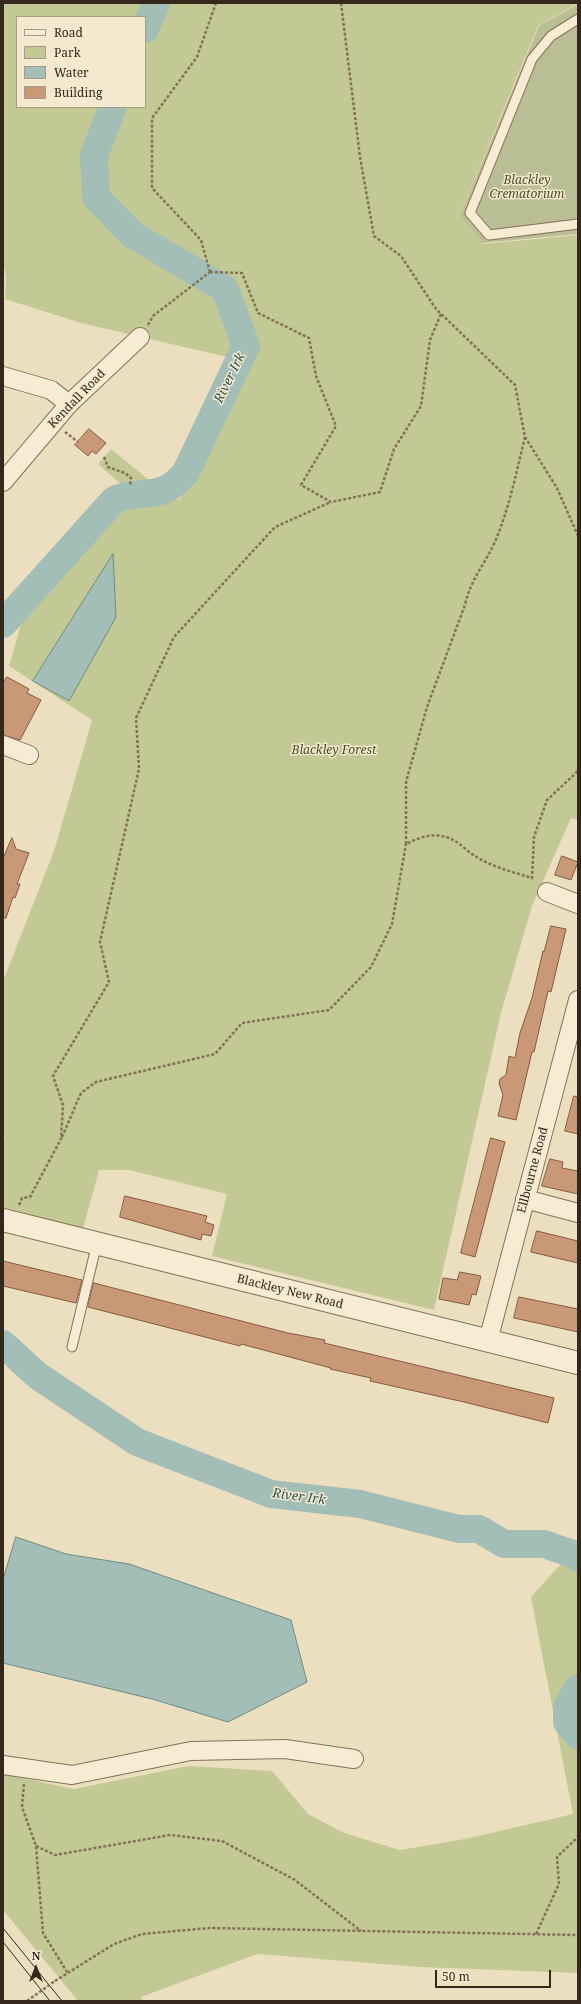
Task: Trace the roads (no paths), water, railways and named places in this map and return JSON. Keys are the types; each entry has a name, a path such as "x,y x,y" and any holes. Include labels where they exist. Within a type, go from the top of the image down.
{"street":[{"name":"Kendall Road","path":"3,482 69,404 140,337"},
{"path":"3,376 51,390 69,404"},
{"path":"3,745 29,755"},
{"path":"547,892 578,904"},
{"name":"Ellbourne Road","path":"488,1341 525,1198 570,1063 578,1000"},
{"path":"525,1198 578,1212"},
{"name":"Blackley New Road","path":"8,1221 578,1363"},
{"path":"3,1765 72,1775 191,1752 285,1749 354,1759"}],"lane":[{"path":"578,19 551,36 532,59 470,213 489,235 578,224"},
{"path":"72,1347 97,1244"}],"water":[{"path":"113,554 116,617 69,701 33,681"},
{"path":"16,1537 66,1554 129,1564 291,1620 307,1682 228,1722 152,1699 3,1663 3,1580"}],"waterway":[{"name":"River Irk","path":"146,27 156,3"},
{"name":"River Irk","path":"3,624 114,500 125,496 152,493 168,488 177,482 186,472 246,346 225,289 133,235 96,197 94,155 113,108"},
{"name":"River Irk","path":"3,1344 38,1376 137,1442 271,1494 360,1504 459,1529 479,1529 504,1544 544,1544 573,1554 578,1558"},
{"name":"River Irk","path":"578,1688 567,1707 567,1722 578,1735"}],"tram line":[{"path":"3,1928 62,2001"},
{"path":"3,1942 50,2001"}],"park label":[{"name":"Blackley Crematorium","path":"527,188"},
{"name":"Blackley Forest","path":"334,751"}]}
